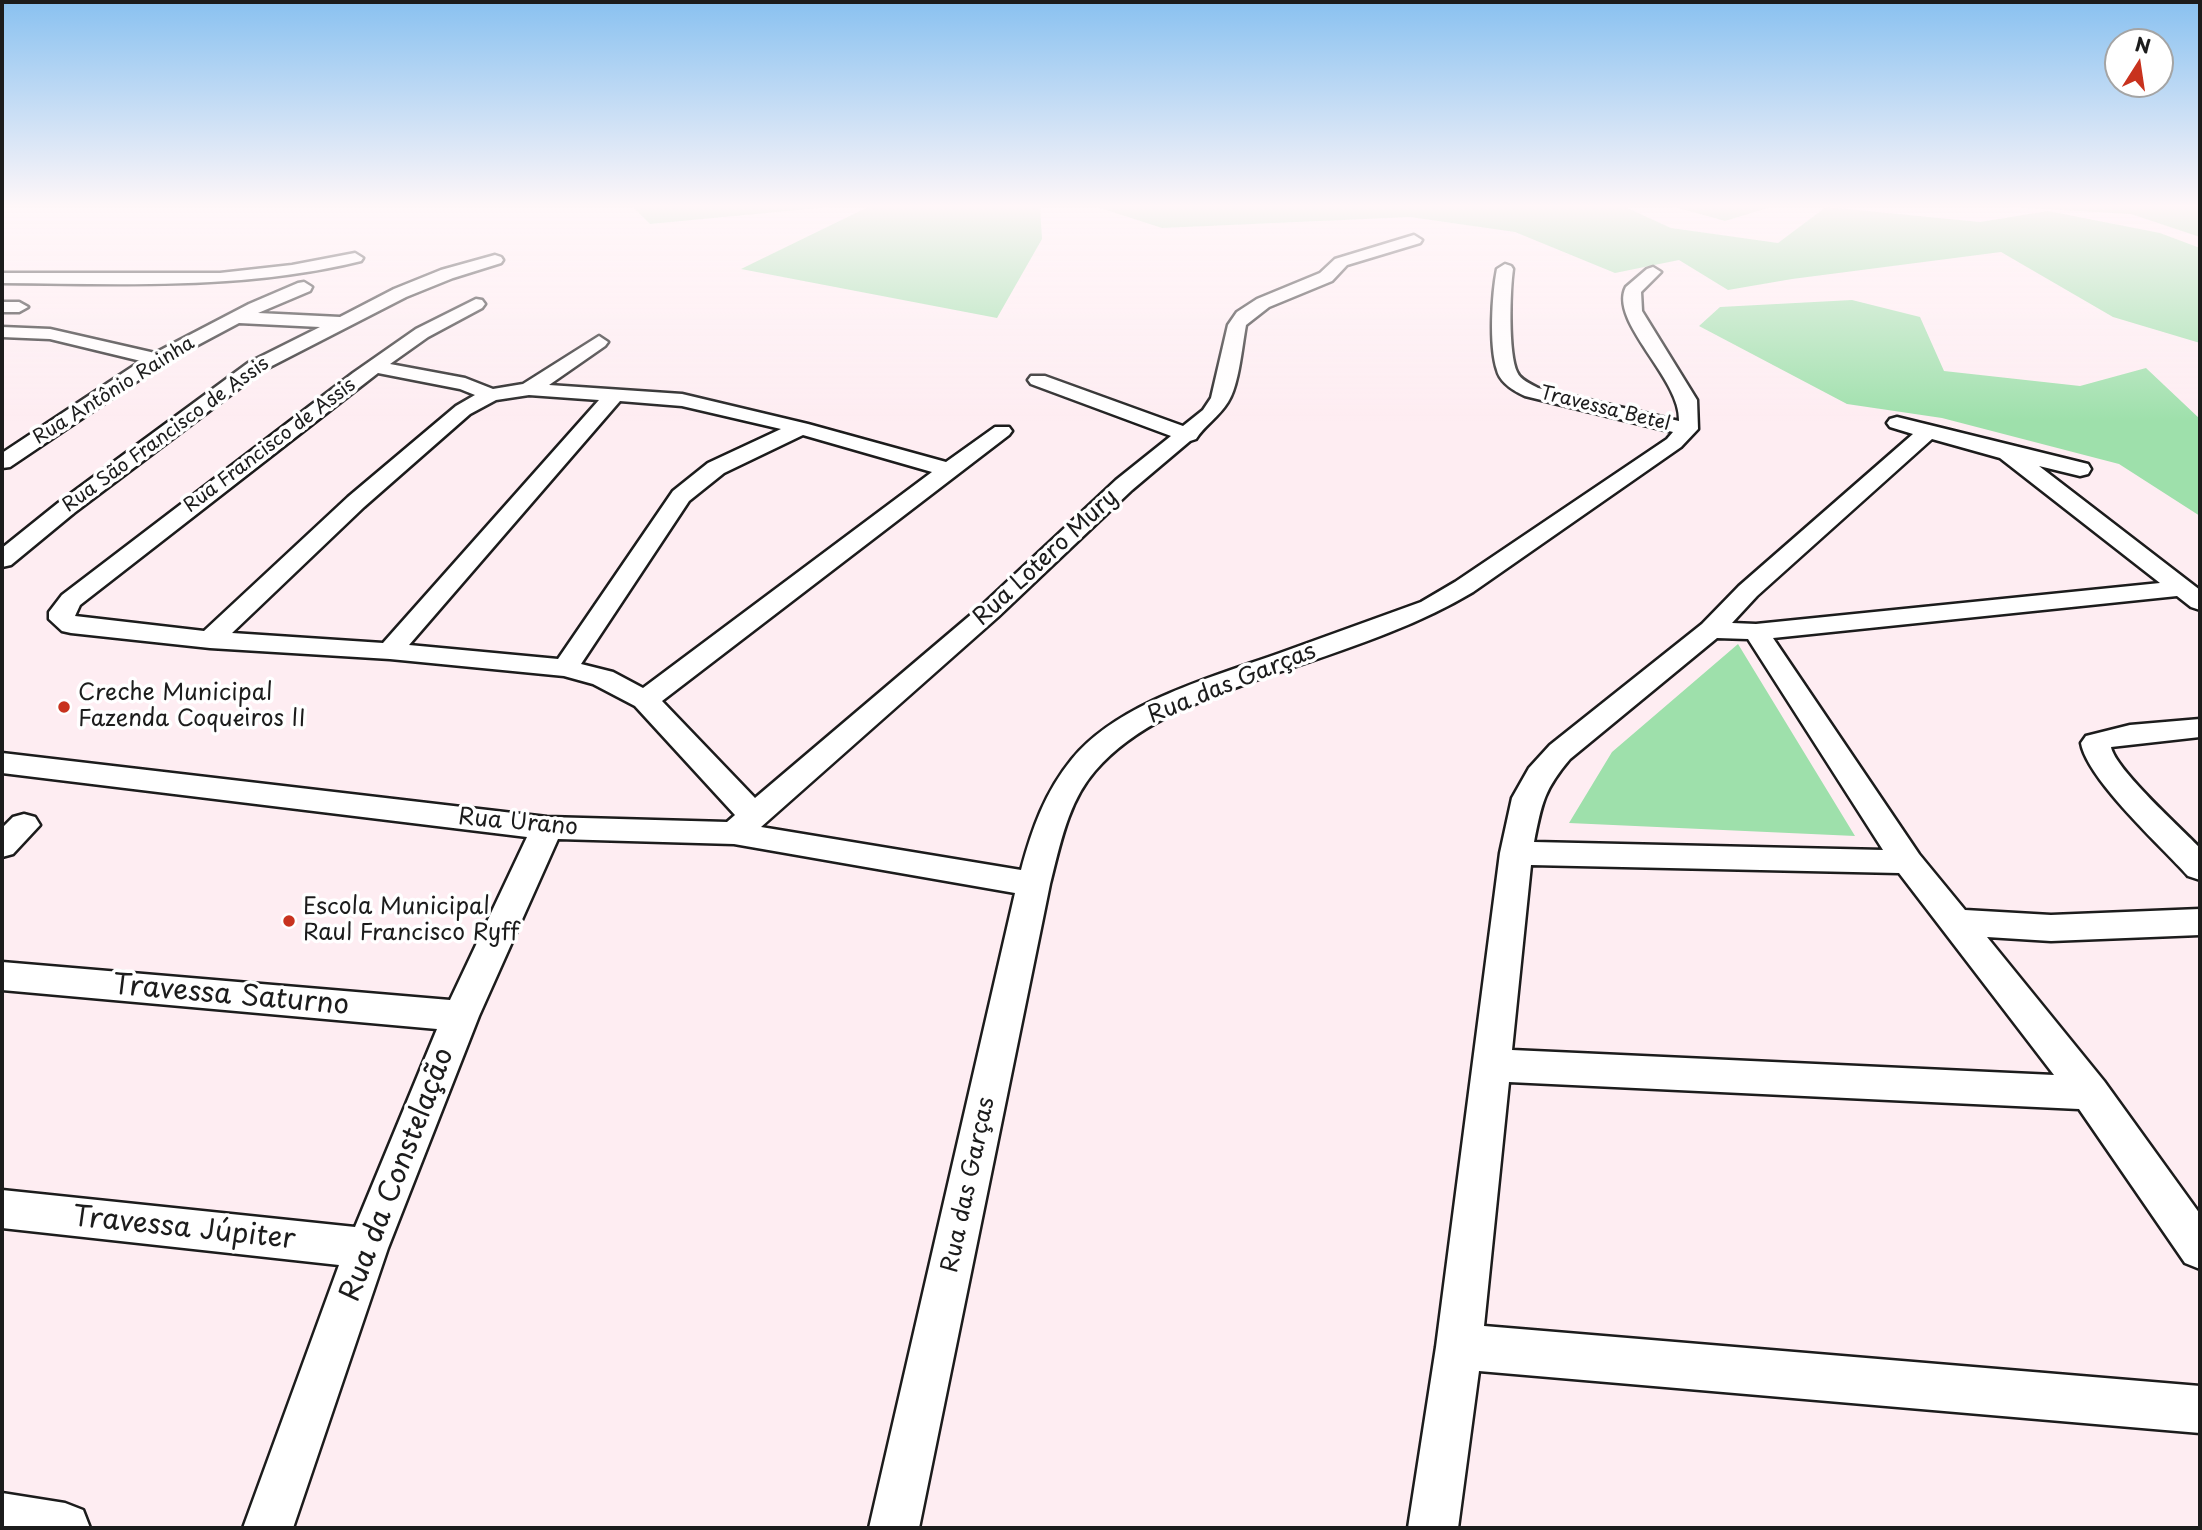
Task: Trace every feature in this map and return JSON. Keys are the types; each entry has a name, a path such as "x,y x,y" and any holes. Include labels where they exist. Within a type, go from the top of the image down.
{"street":[{"name":"Rua São Francisco de Assis","path":"2,561 66,508 223,389 290,347 420,284 438,278"},
{"name":"Rua Lotero Mury","path":"744,825 989,612 1124,485 1189,435 1210,414 1221,398 1237,325 1243,316 1263,303 1323,278"},
{"name":"Travessa Betel","path":"1503,278 1500,298 1506,370 1519,387 1558,399 1688,429"},
{"path":"1646,278 1632,291 1633,311 1687,400 1690,413 1688,429"},
{"name":"Rua Antônio Rainha","path":"2,463 158,359 236,317 304,287"},
{"name":"Rua Francisco de Assis","path":"210,640 71,625 62,620 62,612 71,600 374,367 422,333 476,304"},
{"path":"236,317 345,322"},
{"path":"2,332 50,334 158,359"},
{"path":"529,389 598,342"},
{"path":"374,367 456,382 491,394"},
{"path":"1038,380 1189,435"},
{"path":"210,640 356,502 463,410 491,394 529,389 682,400 801,428 949,470"},
{"path":"390,651 614,396"},
{"path":"1897,423 2080,469"},
{"path":"565,668 681,496 716,468 801,428"},
{"name":"Rua das Garças","path":"894,1528 1034,884 1048,831 1067,788 1096,753 1127,728 1171,704 1430,607 1464,587 1674,443 1688,429"},
{"path":"645,700 1002,431"},
{"path":"1433,1528 1459,1347 1516,853 1527,798 1540,775 1560,752 1710,630 1748,591 1928,432"},
{"path":"2008,453 2191,595"},
{"path":"1710,630 1756,632 2191,595"},
{"path":"1756,632 1908,862 2090,1093 2200,1249"},
{"path":"210,640 390,651 565,668 603,678 645,700 744,825"},
{"path":"2200,728 2102,739 2096,743 2098,755 2117,780 2200,868"},
{"name":"Rua Urano","path":"2,763 547,828 744,825 1034,884"},
{"name":"Rua da Constelação","path":"268,1528 367,1248 461,1016 547,828"},
{"path":"1516,853 1908,862"},
{"path":"1954,922 2051,928 2200,922"},
{"name":"Travessa Saturno","path":"2,976 461,1016"},
{"path":"1493,1065 2090,1093"},
{"name":"Travessa Júpiter","path":"2,1209 367,1248"},
{"path":"1459,1347 2200,1410"},
{"path":"2,1518 65,1528"}],"green space":[{"path":"790,278 1020,278 997,318"},
{"path":"1709,278 1797,278 1792,279 1728,290"},
{"path":"2046,278 2200,278 2200,343 2113,317"},
{"path":"1852,300 1920,317 1944,371 2080,386 2146,368 2200,419 2200,516 2119,464 1942,418 1847,404 1699,326 1720,307"},
{"path":"1738,644 1855,836 1569,823 1612,752"}],"place":[{"name":"Creche Municipal Fazenda Coqueiros II","path":"64,707"},
{"name":"Escola Municipal Raul Francisco Ryff","path":"289,921"}]}
